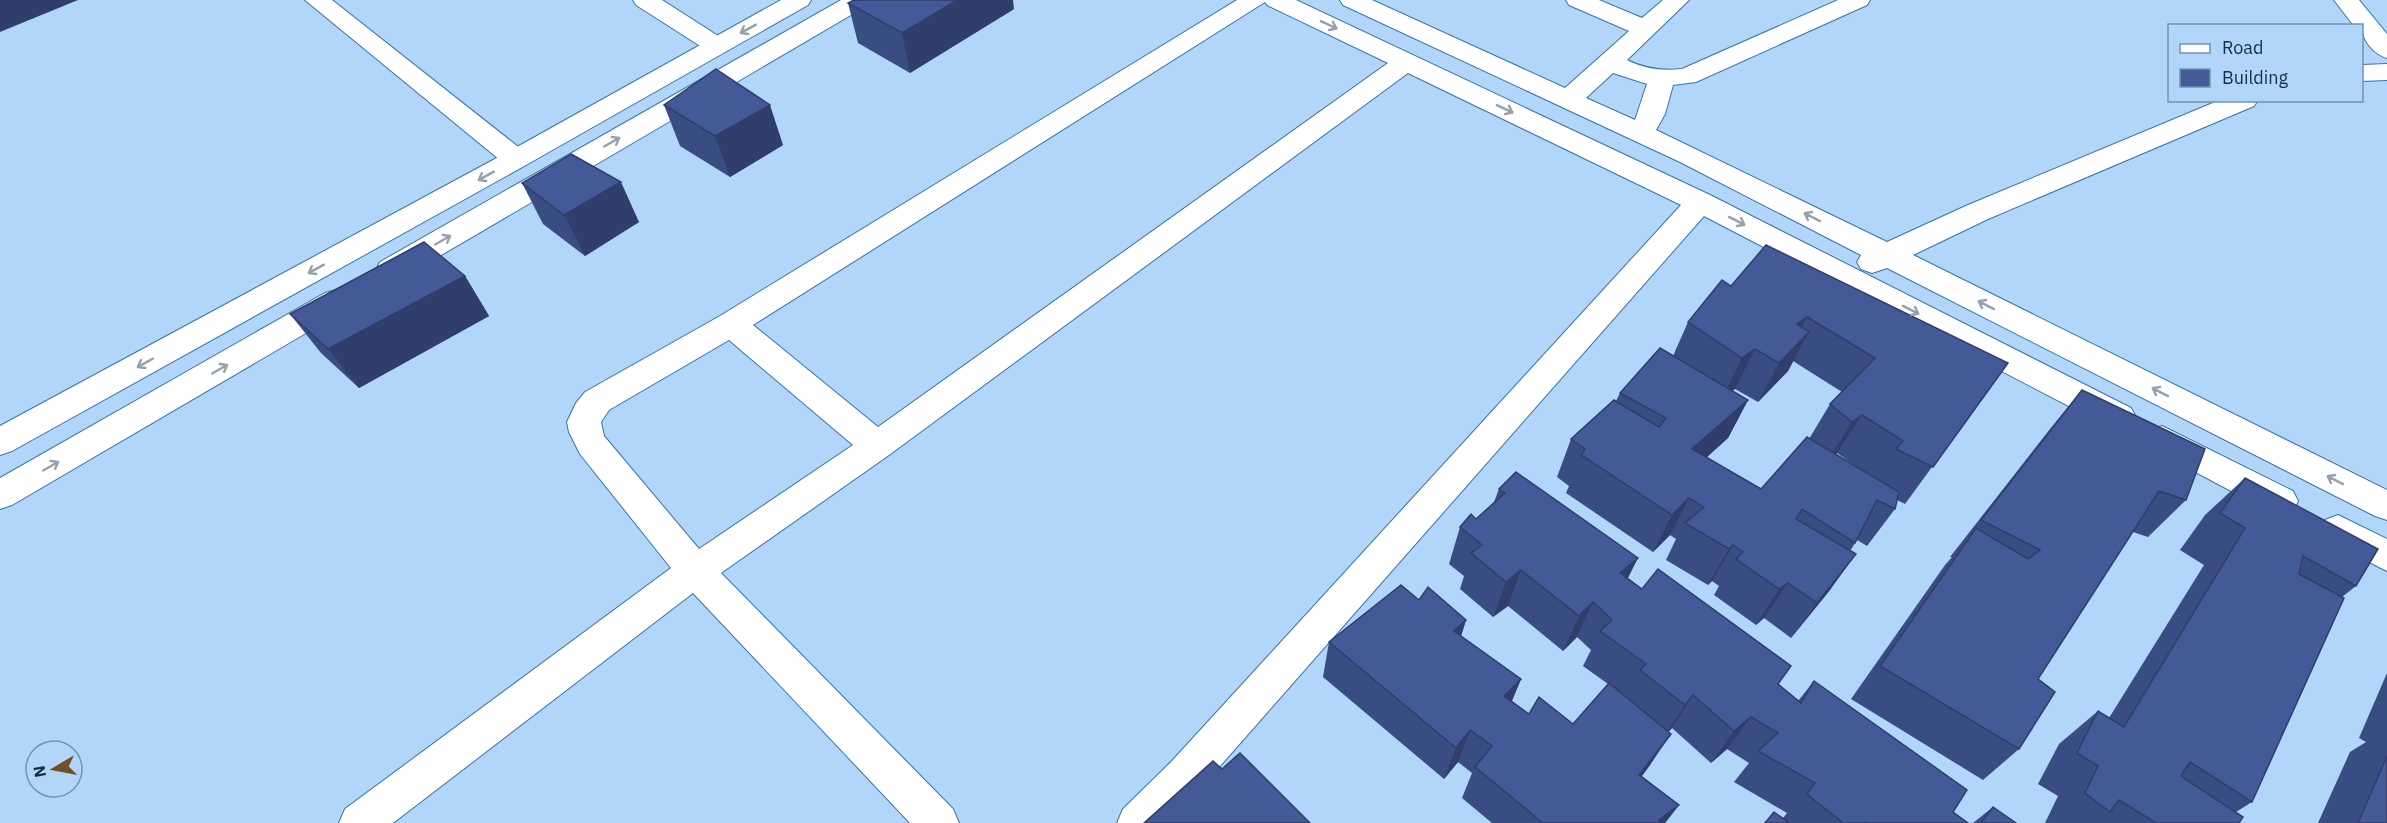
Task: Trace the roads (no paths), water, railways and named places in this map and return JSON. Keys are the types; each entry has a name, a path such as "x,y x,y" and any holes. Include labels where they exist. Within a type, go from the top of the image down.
{"street":[{"path":"317,0 516,159"},
{"path":"645,0 717,46"},
{"path":"0,442 516,159 799,0"},
{"path":"0,495 859,0"},
{"path":"938,823 695,571 591,445 583,429 585,414 597,401 731,324 1254,0"},
{"path":"1276,0 1700,202 2387,555"},
{"path":"1352,0 1641,133 2387,506"},
{"path":"1578,0 1646,29"},
{"path":"1568,100 1677,0"},
{"path":"1611,61 1627,71 1661,80 1687,76 1858,0"},
{"path":"2346,0 2387,50"},
{"path":"360,823 695,571 877,446 1407,62"},
{"path":"2363,73 2387,72"},
{"path":"1641,133 1652,114 1661,80"},
{"path":"1843,275 1978,212 2240,102"},
{"path":"1138,823 1201,758 1700,202"},
{"path":"731,324 877,446"}]}
